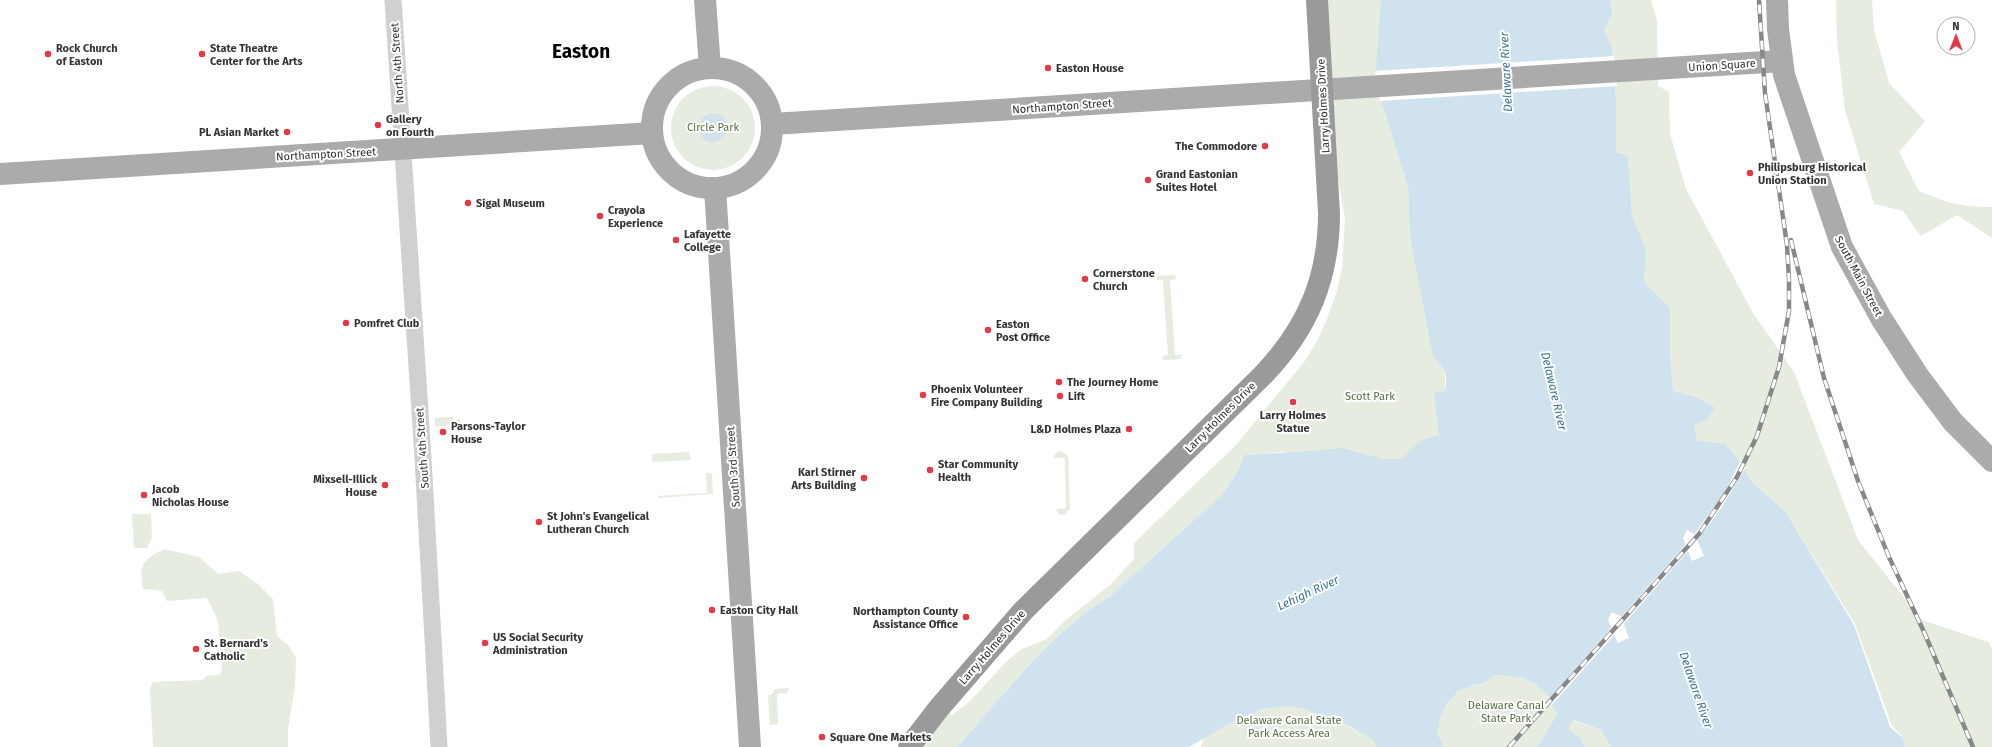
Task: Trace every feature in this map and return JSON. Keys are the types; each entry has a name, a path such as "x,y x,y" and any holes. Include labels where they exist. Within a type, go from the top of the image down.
{"highway":[{"name":"Larry Holmes Drive","path":"909,747 939,708 1023,611 1263,375 1284,351 1302,324 1320,284 1328,244 1329,213 1317,0"}],"main road":[{"path":"705,0 710,68"},
{"name":"South Main Street","path":"1777,0 1782,61 1786,82 1836,231 1846,255 1881,318 1917,374 1953,422 1992,461"},
{"name":"Union Square","path":"1352,87 1782,61"},
{"path":"710,68 735,73 746,78 755,86 769,108 772,124 768,148 759,166 736,183 715,188 687,182 673,173 656,147 652,133 653,117 658,103 668,88 681,77 693,71 710,68"},
{"name":"Northampton Street","path":"772,124 1352,87"},
{"name":"Northampton Street","path":"0,174 652,133"},
{"name":"South 3rd Street","path":"715,188 750,747"}],"street":[{"name":"North 4th Street","path":"393,0 403,149"},
{"name":"South 4th Street","path":"403,149 439,747"}],"green space":[{"name":"Scott Park","path":"1317,0 1390,0 1386,115 1408,187 1410,238 1433,357 1446,370 1445,385 1457,437 1439,464 1281,452 1244,455 1239,469 1222,495 1109,597 1088,611 1047,647 1028,666 957,747 909,747 939,708 952,715 968,703 1007,661 1022,649 1047,639 1067,619 1110,585 1134,559 1134,543 1236,445 1304,362 1317,341 1337,291 1342,267 1345,218 1322,89"},
{"path":"1611,0 1651,0 1657,20 1658,86 1669,92 1670,134 1686,189 1753,313 1794,372 1858,540 1922,620 1988,642 1992,649 1992,747 1905,747 1903,737 1892,726 1855,624 1785,511 1753,483 1738,459 1725,444 1697,440 1694,426 1706,420 1699,398 1673,391 1670,351 1670,308 1644,282 1646,250 1632,215 1628,156 1616,152 1616,101 1612,47 1604,30 1612,15"},
{"path":"1836,0 1872,0 1874,30 1889,83 1925,121 1899,152 1919,191 1954,204 1992,207 1992,238 1957,215 1921,236 1903,211 1874,204 1845,110 1837,40"},
{"name":"Circle Park","path":"713,86 729,89 743,98 752,112 755,128 752,144 743,158 729,167 713,170 697,167 683,158 674,144 671,128 674,112 683,98 697,89"},
{"path":"1175,275 1176,279 1170,280 1175,355 1181,355 1181,359 1163,360 1163,356 1168,355 1163,280 1157,280 1157,276"},
{"path":"453,417 453,420 460,419 460,424 435,427 435,418"},
{"path":"1061,451 1068,456 1070,509 1064,515 1059,514 1056,509 1066,508 1065,458 1053,458 1057,452"},
{"path":"689,452 691,460 652,462 652,454"},
{"path":"706,473 712,473 713,494 658,498 658,496 707,493"},
{"path":"132,514 151,514 152,538 147,548 134,548"},
{"path":"164,549 199,557 218,574 239,571 258,584 273,599 277,636 289,646 296,658 295,687 288,729 288,747 153,747 150,688 153,682 203,680 206,676 219,675 222,670 218,621 208,600 206,598 167,601 162,591 143,589 142,569 144,564 151,557"},
{"name":"Delaware Canal State Park","path":"1495,675 1516,676 1535,684 1548,695 1557,715 1601,730 1611,747 1201,747 1204,737 1223,727 1252,714 1282,706 1304,708 1316,712 1329,717 1373,740 1458,691 1473,685 1483,684"},
{"path":"789,688 787,693 777,694 778,724 770,725 768,695 771,695 775,689"}],"water":[{"path":"1381,0 1611,0 1612,15 1604,30 1612,47 1616,101 1616,152 1628,156 1632,215 1646,250 1644,282 1670,308 1670,351 1673,391 1699,398 1715,408 1706,420 1694,426 1697,440 1725,444 1738,459 1753,483 1785,511 1854,625 1890,727 1903,738 1905,747 1611,747 1601,730 1574,720 1569,724 1569,731 1580,738 1585,747 1536,747 1557,715 1547,694 1536,684 1523,678 1495,675 1483,684 1473,685 1458,691 1446,705 1440,718 1437,736 1441,739 1443,747 1377,747 1373,740 1349,726 1302,708 1283,706 1261,710 1227,725 1189,747 957,747 1028,666 1047,647 1088,611 1109,597 1222,495 1239,469 1244,455 1343,448 1383,459 1402,459 1420,441 1439,435 1434,392 1446,391 1446,371 1433,357 1410,238 1408,187 1382,103 1376,68","holes":["1687,530 1695,535 1704,556 1692,561 1683,538","1612,612 1621,616 1629,638 1618,643 1608,620"]},
{"path":"712,113 722,116 727,122 727,129 724,136 719,141 712,143 705,140 699,131 699,128 700,122 703,118"}],"pier":[{"path":"1614,56 1617,86 1380,101 1375,71"},
{"path":"1741,460 1746,467 1720,510 1696,542 1693,536 1724,493"},
{"path":"1687,543 1689,550 1622,626 1620,618"},
{"path":"1613,626 1616,633 1551,706 1548,700"}],"railway":[{"path":"1509,747 1699,534 1737,477 1757,436 1779,367 1789,311 1787,245 1765,93 1759,0"},
{"path":"1791,240 1824,378 1858,481 1889,557 1924,632 1973,747"}],"place":[{"name":"Rock Church of Easton","path":"48,54"},
{"name":"State Theatre Center for the Arts","path":"202,54"},
{"name":"Easton House","path":"1048,68"},
{"name":"Gallery on Fourth","path":"378,125"},
{"name":"PL Asian Market","path":"287,132"},
{"name":"The Commodore","path":"1265,146"},
{"name":"Philipsburg Historical Union Station","path":"1750,173"},
{"name":"Grand Eastonian Suites Hotel","path":"1148,180"},
{"name":"Sigal Museum","path":"468,203"},
{"name":"Crayola Experience","path":"600,216"},
{"name":"Lafayette College","path":"676,240"},
{"name":"Cornerstone Church","path":"1085,279"},
{"name":"Pomfret Club","path":"346,323"},
{"name":"Easton Post Office","path":"988,330"},
{"name":"The Journey Home","path":"1059,382"},
{"name":"Phoenix Volunteer Fire Company Building","path":"923,395"},
{"name":"Lift","path":"1060,396"},
{"name":"Larry Holmes Statue","path":"1293,402"},
{"name":"L&D Holmes Plaza","path":"1129,429"},
{"name":"Parsons-Taylor House","path":"443,432"},
{"name":"Star Community Health","path":"930,470"},
{"name":"Karl Stirner Arts Building","path":"864,478"},
{"name":"Mixsell-Illick House","path":"385,485"},
{"name":"Jacob Nicholas House","path":"144,495"},
{"name":"St John's Evangelical Lutheran Church","path":"539,522"},
{"name":"Easton City Hall","path":"712,610"},
{"name":"Northampton County Assistance Office","path":"966,617"},
{"name":"US Social Security Administration","path":"485,643"},
{"name":"St. Bernard's Catholic","path":"196,649"},
{"name":"Square One Markets","path":"822,737"}],"district":[{"name":"Easton","path":"581,51"}],"water label":[{"name":"Delaware River","path":"1506,72"},
{"name":"Delaware River","path":"1554,391"},
{"name":"Lehigh River","path":"1308,593"},
{"name":"Delaware River","path":"1696,690"}],"park label":[{"name":"Delaware Canal State Park Access Area","path":"1289,726"}]}
